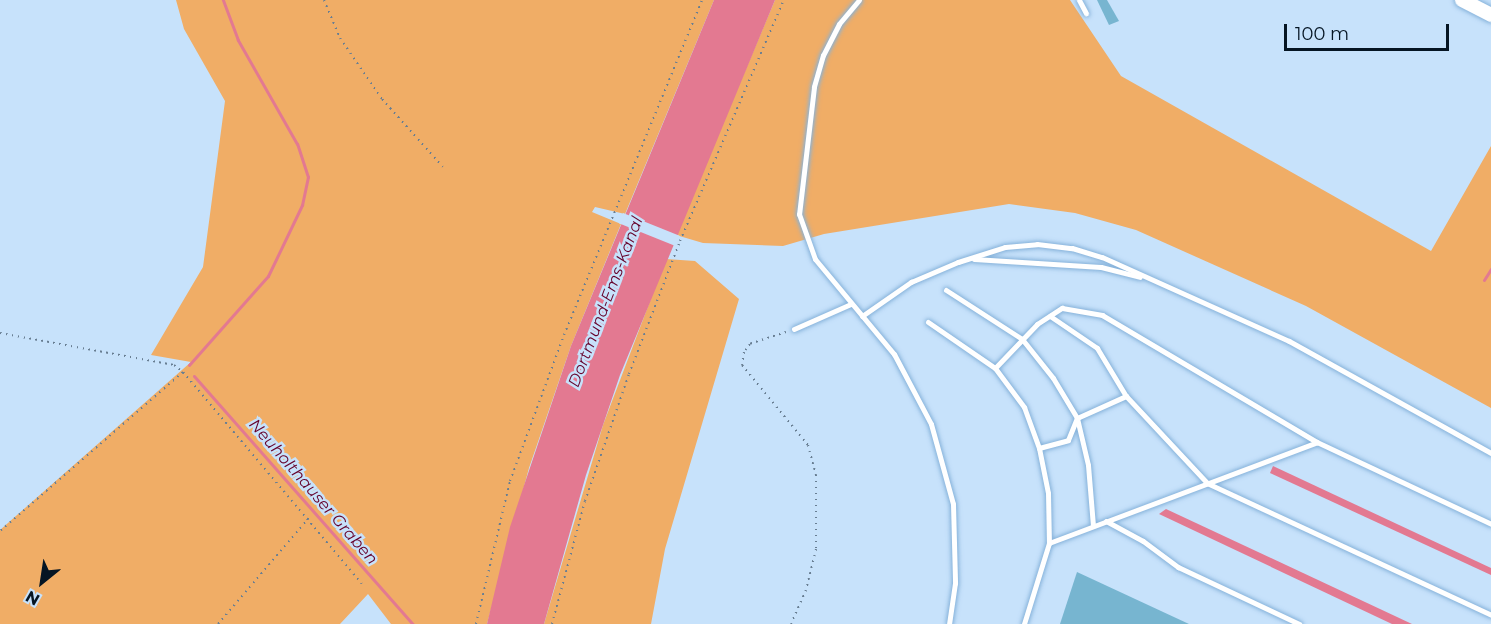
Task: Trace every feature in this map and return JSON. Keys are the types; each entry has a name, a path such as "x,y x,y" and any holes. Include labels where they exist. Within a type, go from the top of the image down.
{"main road":[{"path":"1462,0 1491,15"}],"lane":[{"path":"859,0 839,24 824,55 814,87 799,214 815,259 894,354 915,388 945,462 953,504 956,584 949,624"},
{"path":"1079,0 1086,13"},
{"path":"862,316 911,282 958,262 1005,247 1037,244 1072,248 1156,281 1288,341 1491,453"},
{"path":"958,262 980,258 1101,267 1156,281"},
{"path":"946,290 1022,339 1053,378 1077,418 1088,465 1093,526"},
{"path":"794,329 851,304"},
{"path":"995,368 1022,339 1062,308 1102,315 1317,442 1491,524"},
{"path":"1050,316 1097,348 1126,396 1207,483 1491,615"},
{"path":"928,322 995,368 1024,407 1039,448 1048,493 1049,543 1024,624"},
{"path":"1039,448 1068,440 1077,418 1126,396"},
{"path":"1049,543 1317,442"},
{"path":"1106,521 1143,541 1178,567 1299,624"}],"path":[{"path":"324,0 340,38 382,99 443,167"},
{"path":"476,624 514,469 564,335 702,0"},
{"path":"552,624 585,501 629,374 784,0"},
{"path":"791,624 806,590 816,549 816,475 808,445 794,424 747,376 742,365 744,352 750,344 794,329"},
{"path":"0,333 174,364 309,518 362,585"},
{"path":"0,531 183,372"},
{"path":"218,624 309,518"}],"shaded area":[{"path":"176,0 714,0 625,214 595,207 592,212 621,224 571,346 529,468 487,624 391,624 368,594 340,624 0,624 0,530 191,362 151,355 203,267 225,101 184,29"},
{"path":"775,0 1070,0 1121,76 1431,251 1491,146 1491,408 1306,306 1136,230 1075,213 1009,204 824,234 783,246 703,243 676,235"},
{"path":"666,259 695,261 739,299 665,549 651,624 544,624 603,425"}],"water":[{"name":"Dortmund-Ems-Kanal","path":"714,0 775,0 620,375 586,475 544,624 487,624 510,527 571,346"},
{"path":"1273,466 1491,568 1491,575 1270,473"},
{"path":"1166,509 1412,624 1392,624 1159,514"}],"pier":[{"path":"623,213 680,236 675,246 619,223"}],"building":[{"path":"1097,0 1107,0 1119,21 1109,25"},
{"path":"1077,572 1189,624 1060,624"}],"waterway":[{"name":"Neuholthauser Graben","path":"189,365 268,276 302,205 308,177 297,144 238,40 223,0"},
{"path":"1484,280 1491,269"},
{"name":"Neuholthauser Graben","path":"194,376 413,624"}]}
